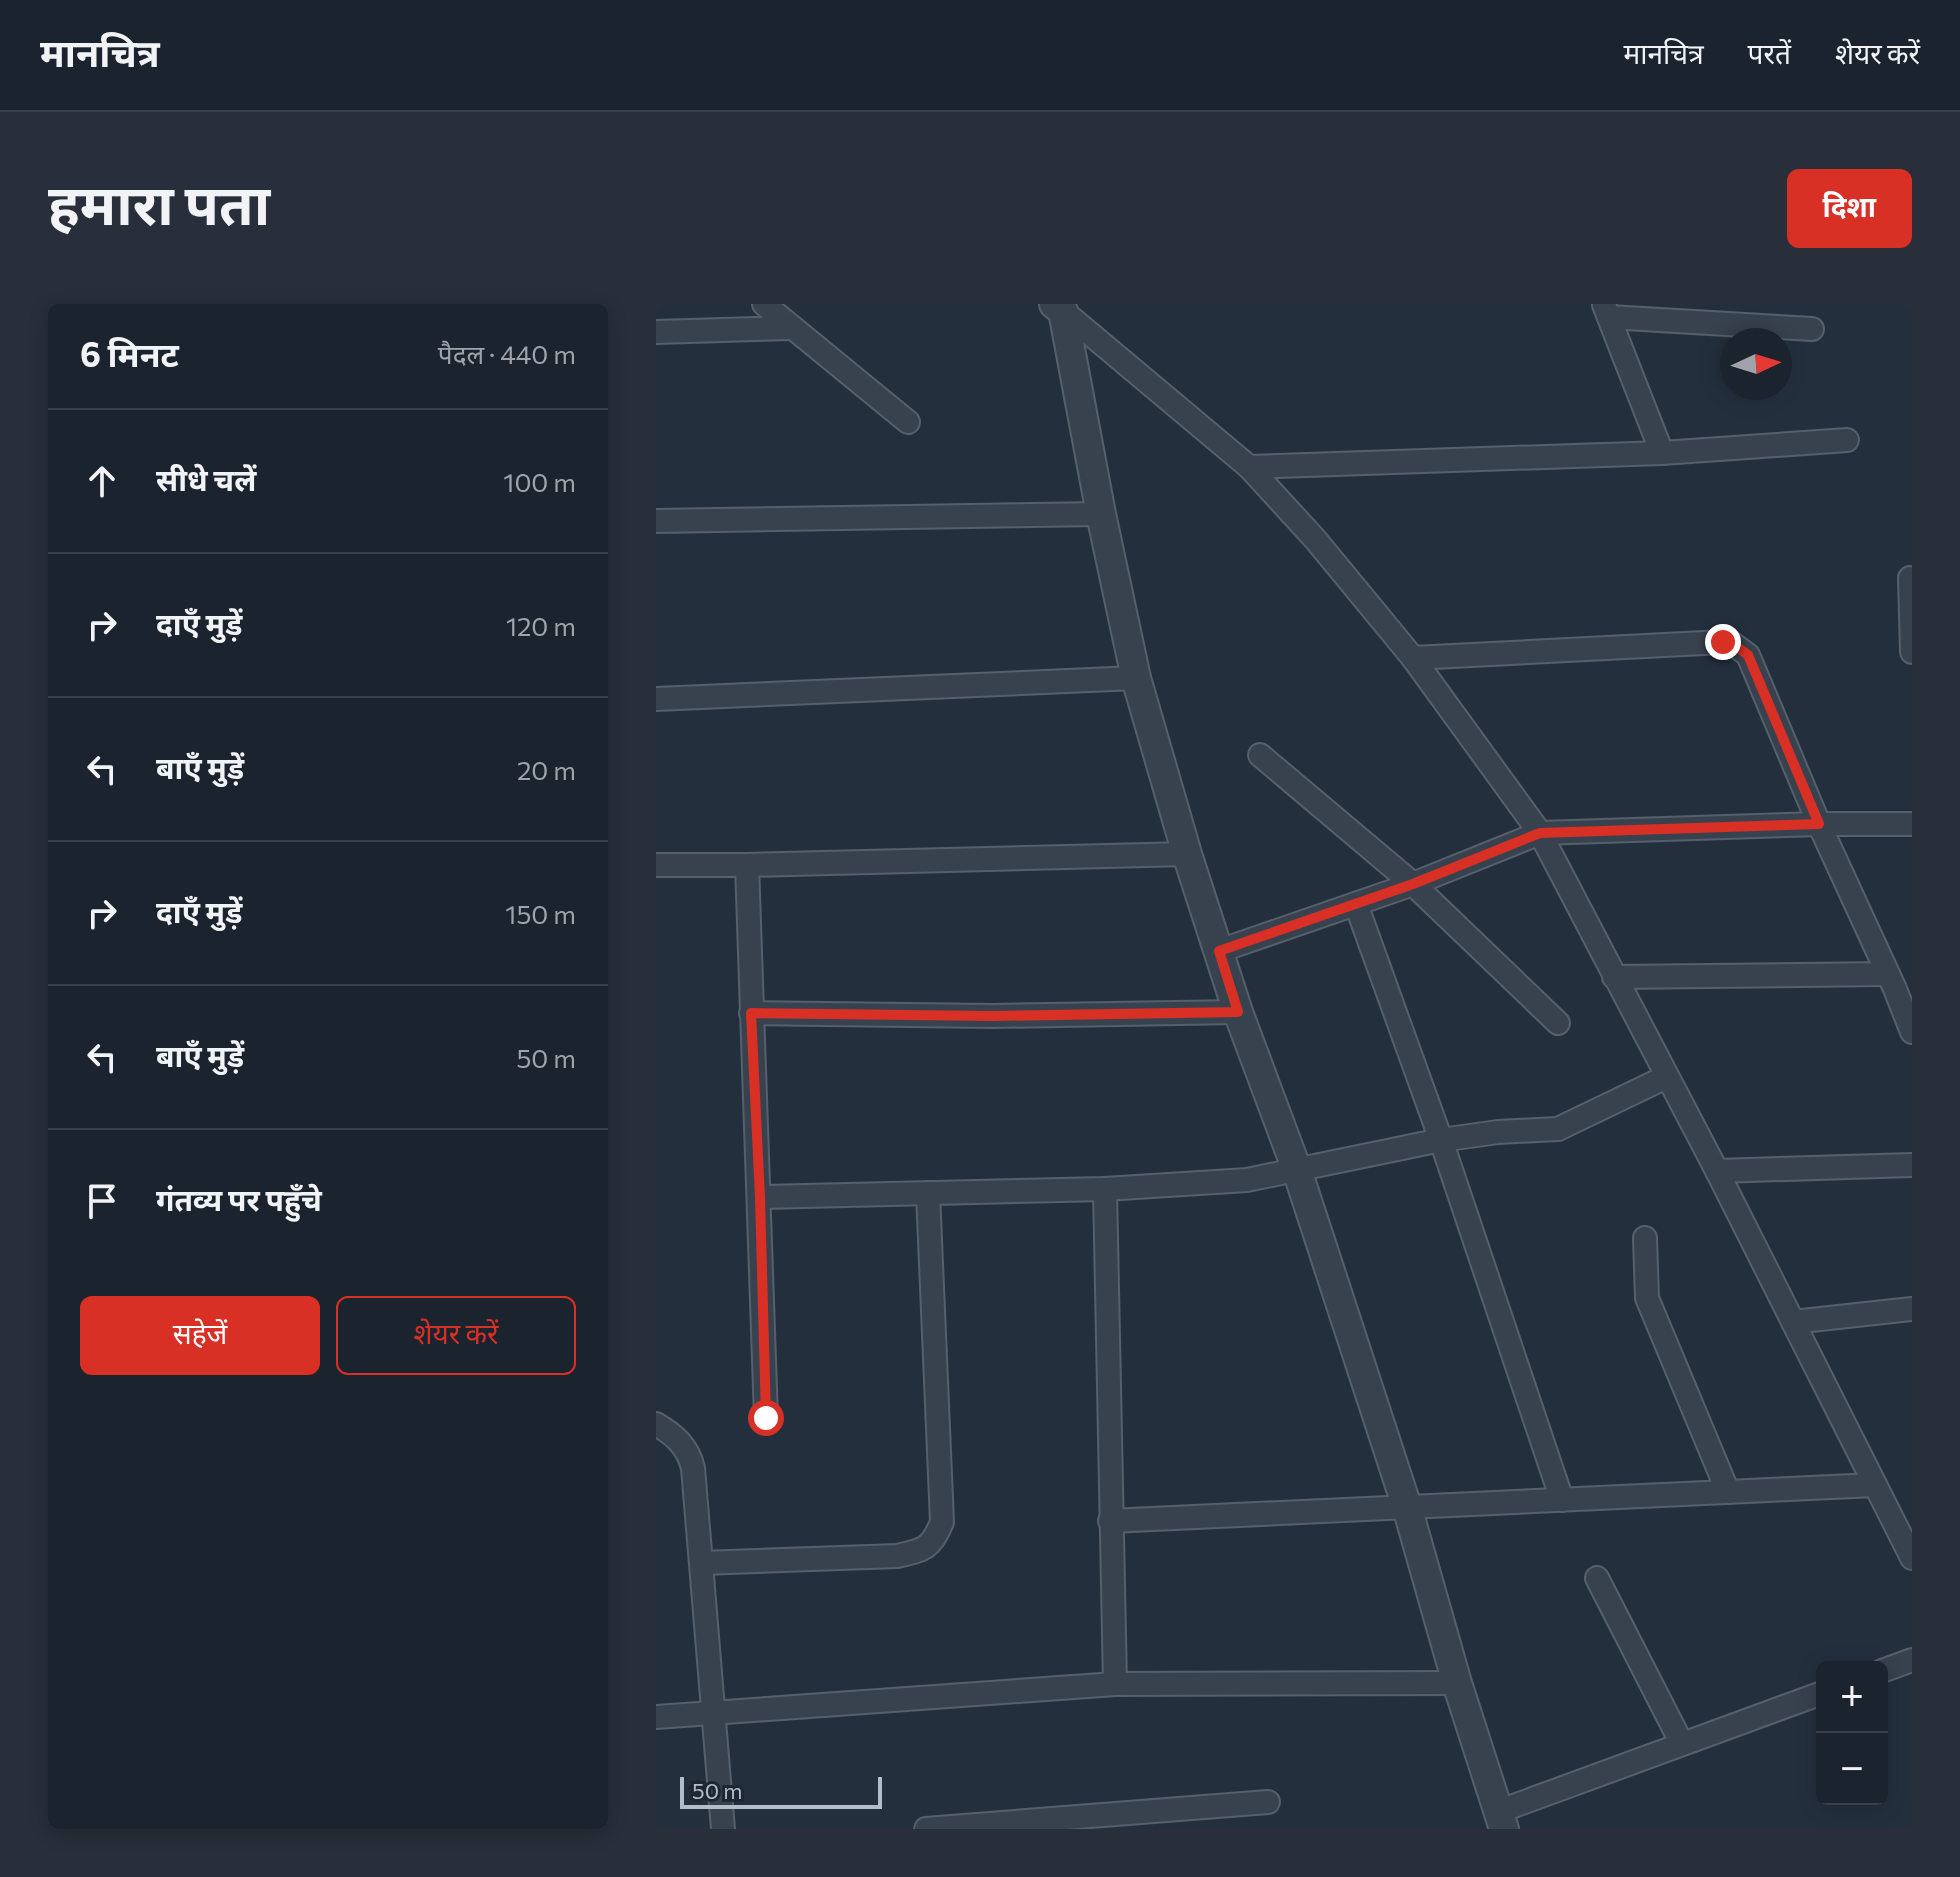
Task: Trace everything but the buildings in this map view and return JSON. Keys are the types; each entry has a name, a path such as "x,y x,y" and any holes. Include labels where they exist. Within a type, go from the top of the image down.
{"street":[{"path":"764,304 908,422"},
{"path":"1060,306 1249,467 1315,539 1413,658 1540,833 1717,1171 1912,1558"},
{"path":"1060,306 1136,678 1187,854 1238,1012 1297,1170 1407,1507 1457,1683 1502,1820 1682,1744 1816,1695"},
{"path":"1662,453 1606,311 1812,329"},
{"path":"656,332 791,328"},
{"path":"1249,467 1662,453 1847,440"},
{"path":"656,521 1101,514"},
{"path":"1910,578 1912,652"},
{"path":"1413,658 1723,642 1733,644 1748,655 1819,824 1898,984 1912,1032"},
{"path":"656,699 1136,678"},
{"path":"1260,755 1413,884 1558,1023"},
{"path":"1219,951 1413,884 1540,833 1912,824"},
{"path":"656,865 1187,854"},
{"path":"747,865 766,1418"},
{"path":"1356,904 1441,1140 1562,1500"},
{"path":"1614,977 1898,984"},
{"path":"751,1013 993,1016 1238,1012"},
{"path":"760,1197 1105,1189 1247,1180 1441,1140 1498,1132 1558,1129 1666,1077"},
{"path":"1717,1171 1912,1165"},
{"path":"1105,1189 1115,1684"},
{"path":"702,1563 897,1556 920,1551 933,1542 942,1522 928,1193"},
{"path":"1645,1238 1647,1298 1728,1492"},
{"path":"1793,1322 1912,1309"},
{"path":"656,1424 680,1441 690,1453 723,1829"},
{"path":"1110,1521 1875,1485"},
{"path":"1597,1578 1682,1744"},
{"path":"1888,1669 1912,1660"},
{"path":"656,1717 1115,1684 1457,1683"},
{"path":"926,1829 1268,1802"}],"route":[{"path":"766,1418 751,1013 993,1016 1238,1012 1219,951 1413,884 1540,833 1819,824 1748,655 1741,648 1723,642"}]}
